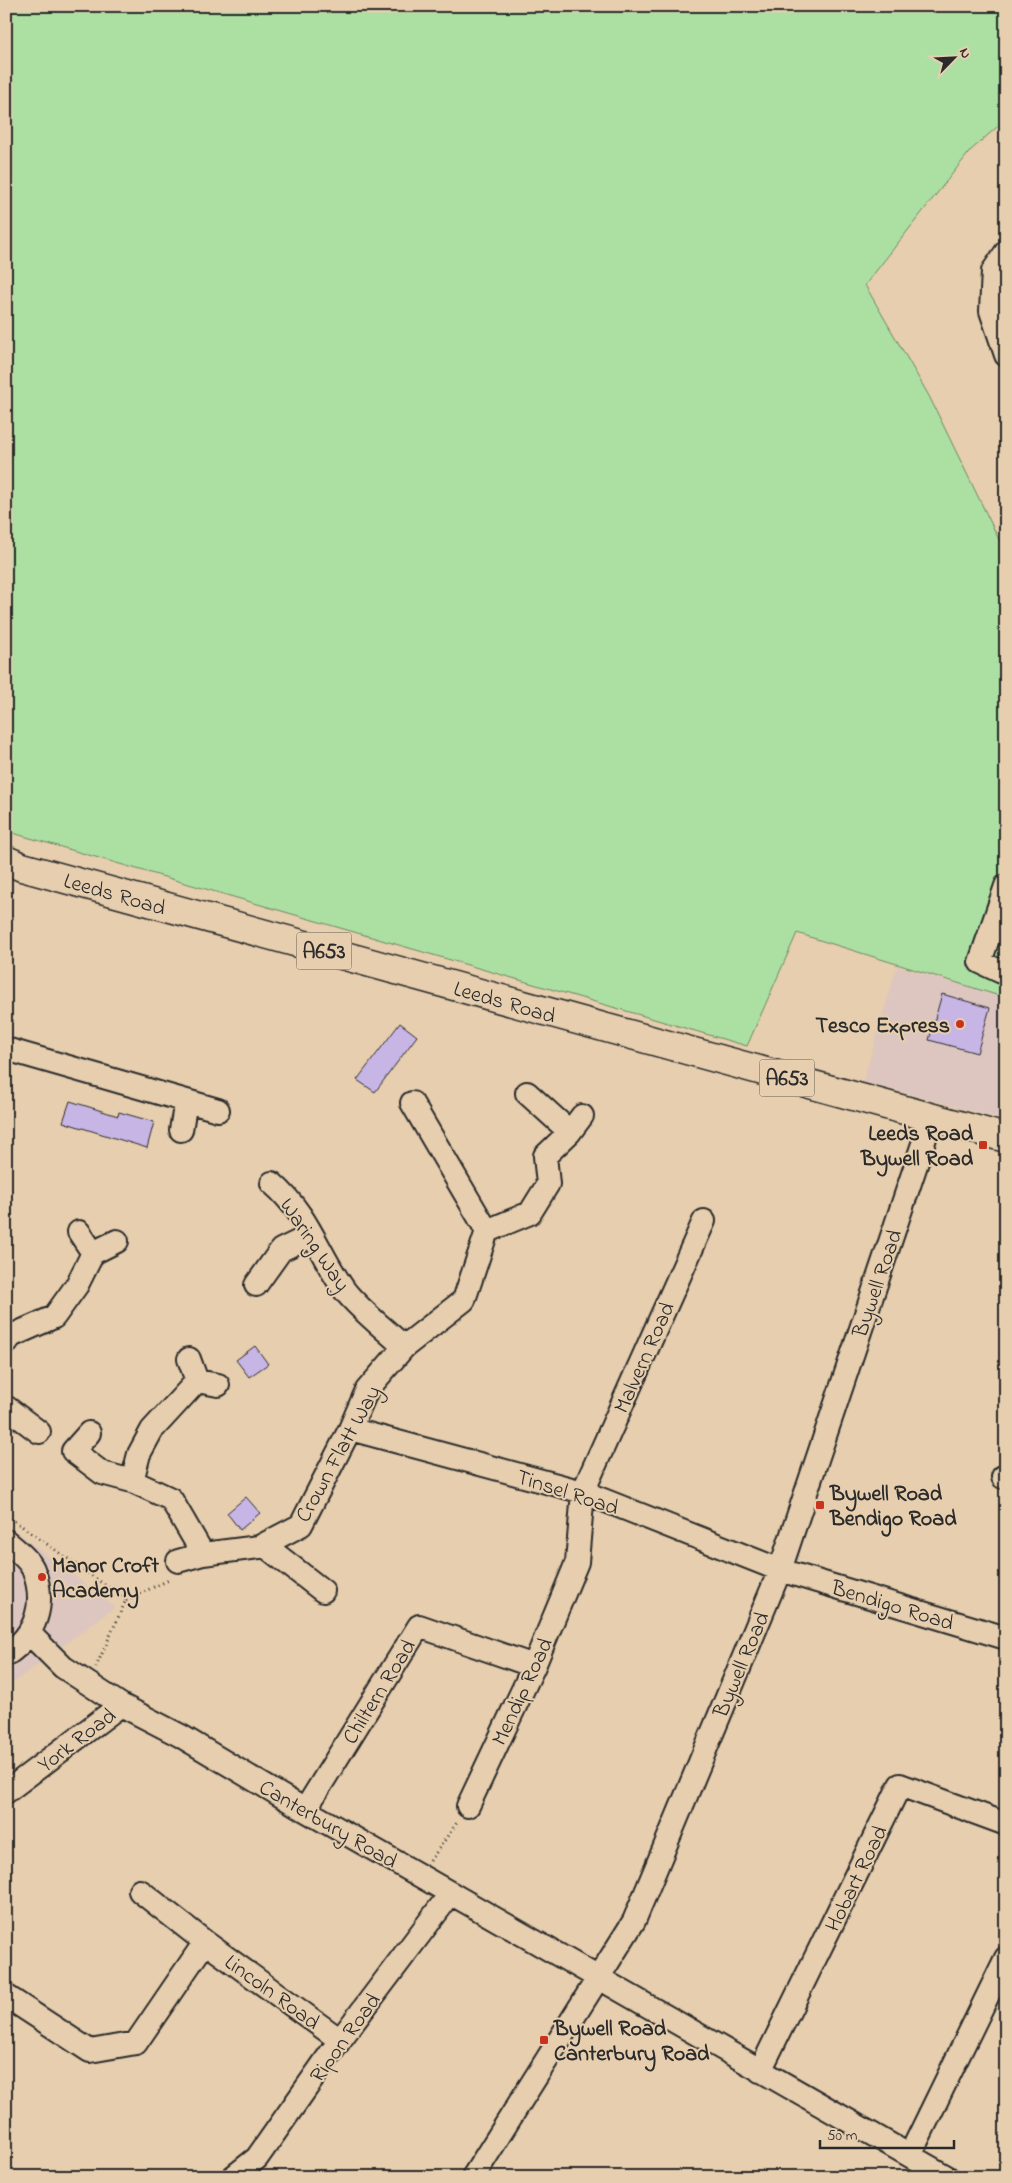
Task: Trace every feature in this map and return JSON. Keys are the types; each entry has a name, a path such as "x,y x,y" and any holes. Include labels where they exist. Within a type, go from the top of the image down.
{"main road":[{"name":"Leeds Road","path":"6,860 22,867 1006,1138"}],"street":[{"path":"1006,252 993,271 991,311 1006,355"},
{"path":"1006,886 980,962 1006,974"},
{"path":"6,1049 218,1110"},
{"path":"412,1102 487,1231 530,1213 548,1184 545,1156 576,1124 527,1092"},
{"path":"181,1130 186,1101"},
{"name":"Bywell Road","path":"472,2177 597,1976 634,1921 780,1570 932,1117"},
{"name":"Waring Way","path":"272,1183 288,1197 302,1214 312,1235 346,1292 404,1347"},
{"name":"Malvern Road","path":"583,1492 704,1221"},
{"name":"Crown Flatt Way","path":"178,1561 203,1554 264,1545 301,1525 350,1430 367,1390 404,1347 464,1300 487,1231"},
{"path":"79,1232 93,1253"},
{"path":"256,1285 281,1250 312,1235"},
{"path":"6,1344 11,1336 54,1317 77,1286 93,1253 117,1241"},
{"path":"132,1481 139,1454 152,1430 208,1383 189,1359"},
{"path":"6,1407 39,1432"},
{"name":"Tinsel Road","path":"350,1430 583,1492 780,1570"},
{"path":"89,1433 72,1451 102,1473 132,1481 171,1499 203,1554"},
{"name":"Mendip Road","path":"468,1806 534,1666 577,1562 583,1492"},
{"path":"6,1541 25,1557 33,1569 38,1591 38,1609 30,1634 21,1645 6,1655"},
{"path":"264,1545 323,1591"},
{"name":"Bendigo Road","path":"780,1570 1006,1638"},
{"name":"Chiltern Road","path":"305,1810 419,1626 534,1666"},
{"name":"Canterbury Road","path":"30,1634 63,1667 121,1704 181,1736 305,1810 947,2177"},
{"name":"York Road","path":"6,1792 121,1704"},
{"name":"Hobart Road","path":"760,2071 900,1785 1006,1824"},
{"name":"Lincoln Road","path":"140,1891 205,1942 340,2040"},
{"name":"Ripon Road","path":"234,2177 257,2158 340,2040 451,1893"},
{"name":"Lincoln Road","path":"6,1996 90,2050 136,2043 205,1942"},
{"path":"910,2155 1006,1958"}],"path":[{"path":"6,1515 126,1600"},
{"path":"89,1684 126,1600 181,1575 178,1561"},
{"path":"420,1875 468,1806"}],"shaded area":[{"path":"897,966 1006,998 1006,1039 1003,1050 1006,1051 1006,1120 863,1082"},
{"name":"Manor Croft Academy","path":"6,1524 115,1607 6,1688"}],"green space":[{"path":"6,6 1006,6 1006,119 971,150 865,285 929,396 1006,554 1006,998 797,933 747,1046 6,831"}],"building":[{"name":"Tesco Express","path":"942,994 990,1008 977,1053 929,1040"},
{"path":"400,1023 417,1036 375,1092 357,1080"},
{"path":"70,1101 118,1116 119,1112 154,1122 147,1148 63,1122"},
{"path":"255,1346 268,1364 249,1377 236,1360"},
{"path":"246,1497 260,1513 240,1530 227,1513"}],"place":[{"name":"Tesco Express","path":"960,1024"},
{"name":"Leeds Road Bywell Road","path":"983,1145"},
{"name":"Bywell Road Bendigo Road","path":"820,1505"},
{"name":"Manor Croft Academy","path":"42,1577"},
{"name":"Bywell Road Canterbury Road","path":"544,2040"}]}
